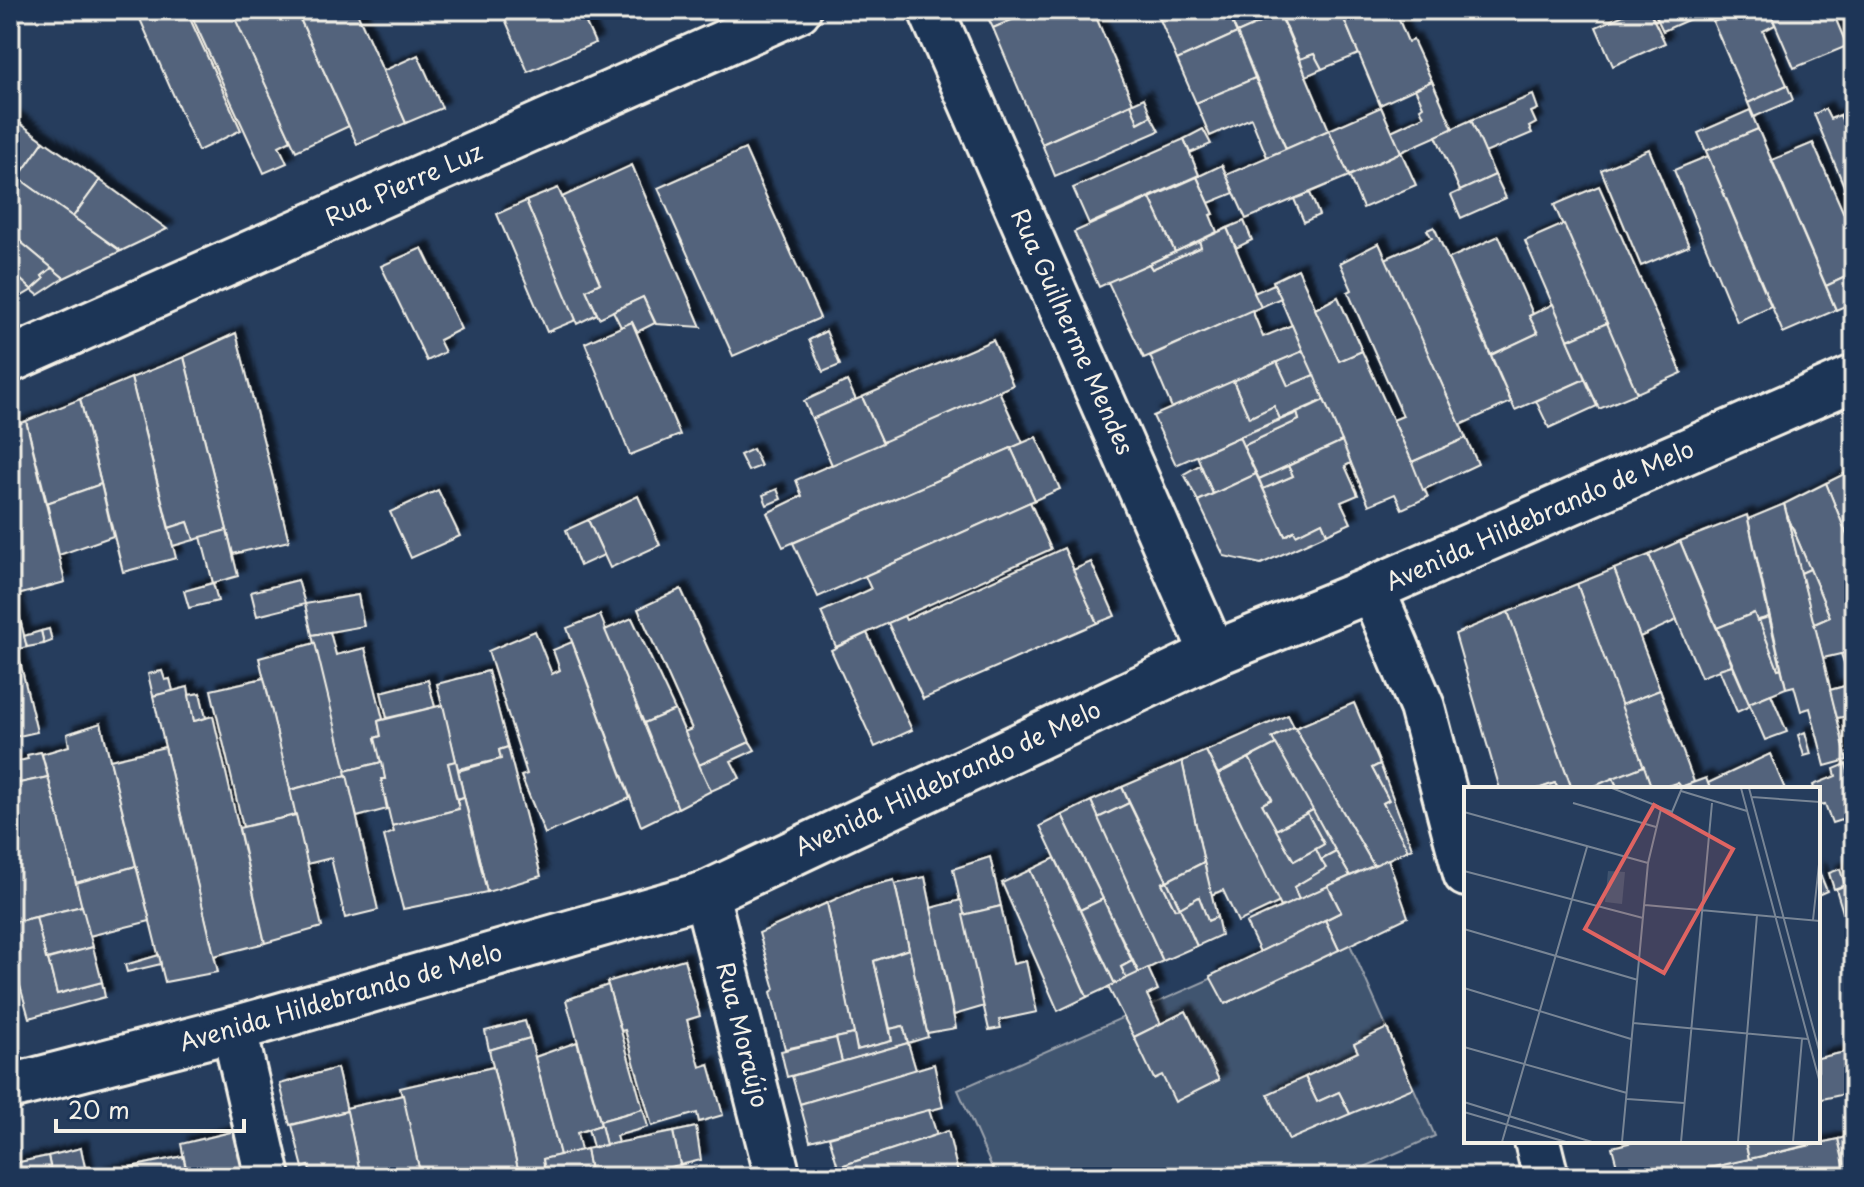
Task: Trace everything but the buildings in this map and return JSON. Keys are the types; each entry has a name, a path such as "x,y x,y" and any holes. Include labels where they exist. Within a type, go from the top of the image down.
{"street":[{"name":"Rua Pierre Luz","path":"10,360 798,10"},
{"name":"Rua Guilherme Mendes","path":"931,10 1213,654"},
{"name":"Avenida Hildebrando de Melo","path":"10,1087 234,1029 706,894 1213,654 1372,589 1854,378"},
{"path":"1372,589 1422,707 1464,866"},
{"name":"Rua Moraújo","path":"706,894 778,1177"},
{"path":"234,1029 268,1177"},
{"path":"1538,1143 1546,1177"}],"shaded area":[{"path":"1340,922 1435,1136 1342,1177 996,1177 958,1090"}]}
